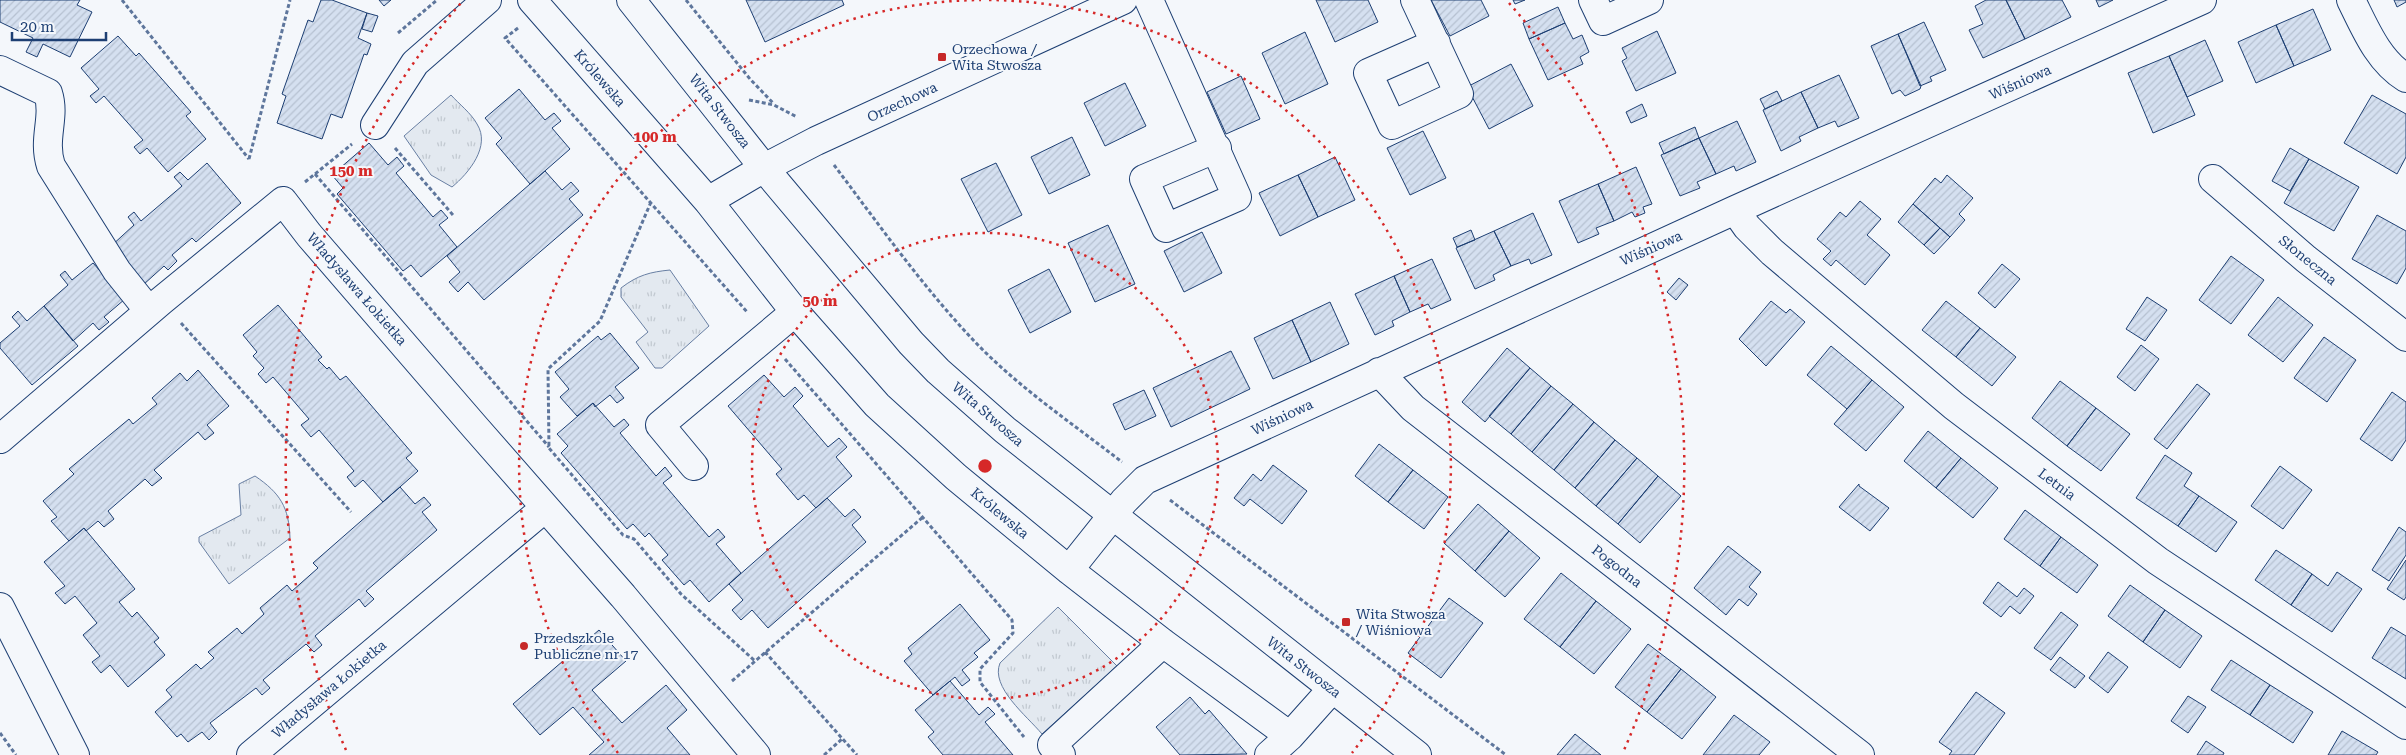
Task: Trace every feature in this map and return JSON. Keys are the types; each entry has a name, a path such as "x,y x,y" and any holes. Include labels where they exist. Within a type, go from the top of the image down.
{"street":[{"path":"375,125 415,63 487,0"},
{"name":"Wita Stwosza","path":"631,0 764,168 911,343 938,371 1005,430 1417,755"},
{"name":"Orzechowa","path":"764,168 816,141 1123,0"},
{"path":"1149,0 1217,148"},
{"path":"1415,0 1436,43"},
{"path":"1593,0 1603,21 1650,0"},
{"name":"Wiśniowa","path":"1069,570 1112,515 1145,480 1735,210 2202,0"},
{"path":"2351,0 2376,50 2397,72 2406,78"},
{"name":"Królewska","path":"536,5 708,201 795,312 877,405 956,477 1069,570 1163,643 1290,736"},
{"path":"0,70 48,93 52,106 47,152 51,166 117,272 155,306"},
{"path":"708,201 764,168"},
{"name":"Słoneczna","path":"2213,179 2306,259 2406,337"},
{"path":"0,439 155,306 283,200"},
{"name":"Władysława Łokietka","path":"283,200 309,234 623,596 756,755"},
{"name":"Letnia","path":"1735,210 1753,235 1954,406 2158,561 2406,725"},
{"path":"694,466 660,425 795,312"},
{"name":"Pogodna","path":"1379,372 1413,408 1860,755"},
{"name":"Władysława Łokietka","path":"251,755 545,508"},
{"path":"0,606 75,755"},
{"path":"1061,755 1052,744 1163,643"},
{"path":"1269,755 1290,736 1332,689"}],"path":[{"path":"122,0 249,159 290,0"},
{"path":"398,33 437,0"},
{"path":"686,0 750,79 774,105 797,117 940,304 980,346 1020,383 1506,755"},
{"path":"536,5 505,38 738,299 766,336 1012,620 1013,633 980,669 980,682 1027,740"},
{"path":"283,200 375,125 453,215"},
{"path":"314,174 623,535 634,539 681,594 755,661"},
{"path":"550,448 548,368 600,321 651,202"},
{"path":"155,306 351,512"},
{"path":"710,700 923,516"},
{"path":"764,652 857,755"},
{"path":"0,733 16,755"},
{"path":"824,755 842,739"}],"green space":[{"path":"451,95 468,112 481,132 480,150 476,158 471,167 452,187 431,175 404,136"},
{"path":"670,270 709,326 662,368 655,368 636,342 648,332 621,297 621,288 644,275"},
{"path":"255,476 264,482 282,502 288,518 290,538 229,584 199,542 199,537 241,515 239,484"},
{"path":"1058,607 1117,666 1042,734 1012,701 1000,682 998,672 1000,663"}],"building":[{"path":"0,0 80,0 77,5 92,12 70,57 43,44 37,57 26,52 33,38 0,22"},
{"path":"321,0 332,0 367,13 358,38 371,44 367,55 364,54 342,118 331,114 322,139 277,123 286,96 282,94 308,20 313,22"},
{"path":"379,0 391,0 384,6"},
{"path":"746,0 842,0 844,5 765,42"},
{"path":"1316,0 1368,0 1378,22 1335,42"},
{"path":"1431,0 1481,0 1489,16 1450,36"},
{"path":"1513,0 1525,0 1515,4"},
{"path":"1986,0 2006,0 2025,39 1983,58 1969,30 1983,24 1975,6"},
{"path":"2006,0 2062,0 2071,17 2025,39"},
{"path":"2096,0 2113,0 2099,7"},
{"path":"2394,0 2406,0 2406,2 2397,7"},
{"path":"1558,7 1565,23 1529,39 1523,23"},
{"path":"2313,9 2331,50 2294,66 2276,25"},
{"path":"367,13 378,16 372,32 362,29"},
{"path":"1924,22 1946,70 1930,77 1932,81 1920,86 1898,34"},
{"path":"1565,23 1573,39 1582,35 1589,52 1580,57 1583,64 1548,80 1529,39"},
{"path":"2276,25 2294,66 2256,83 2238,42"},
{"path":"1657,31 1676,73 1636,91 1622,61 1627,58 1622,48"},
{"path":"1305,32 1328,84 1285,104 1262,53"},
{"path":"1898,34 1921,86 1920,89 1905,96 1900,90 1892,94 1871,46"},
{"path":"118,36 136,56 139,53 191,112 186,116 206,139 168,172 147,148 140,154 134,147 143,140 104,96 96,103 90,96 99,89 81,68"},
{"path":"2205,40 2223,81 2187,97 2169,56"},
{"path":"2169,56 2195,115 2153,133 2128,73"},
{"path":"1511,64 1533,106 1489,129 1467,87"},
{"path":"1839,75 1859,118 1838,127 1835,121 1818,128 1801,92"},
{"path":"1241,76 1260,119 1226,134 1207,92"},
{"path":"1125,83 1146,126 1105,146 1084,103"},
{"path":"519,89 545,120 554,113 561,121 552,128 570,149 530,184 496,144 502,138 485,118"},
{"path":"1777,91 1782,101 1765,109 1760,99"},
{"path":"1801,92 1818,128 1799,137 1801,141 1781,151 1763,110"},
{"path":"2372,95 2406,114 2406,157 2397,174 2344,143"},
{"path":"1642,104 1647,116 1631,123 1626,112"},
{"path":"1737,121 1756,162 1736,171 1734,166 1716,174 1699,138"},
{"path":"1695,127 1699,138 1664,154 1659,143"},
{"path":"1423,131 1446,178 1410,195 1387,148"},
{"path":"1072,137 1090,175 1049,194 1031,157"},
{"path":"1699,138 1716,174 1697,182 1700,188 1680,196 1661,155"},
{"path":"369,143 388,165 397,157 404,166 396,173 433,217 441,210 448,218 439,225 457,247 421,277 411,265 403,271 337,194 343,188 332,175"},
{"path":"2290,148 2309,159 2290,191 2272,181"},
{"path":"1335,157 1355,200 1318,217 1298,175"},
{"path":"2309,159 2359,187 2334,231 2284,203"},
{"path":"207,163 241,203 196,242 192,238 172,255 177,261 168,270 164,266 143,285 110,247 134,225 128,217 134,212 141,221 182,186 174,177 180,172 188,180"},
{"path":"996,163 1022,215 988,232 961,179"},
{"path":"1636,167 1652,204 1643,207 1645,213 1635,217 1632,212 1614,221 1598,184"},
{"path":"545,171 562,190 571,182 579,191 569,199 583,215 484,300 468,282 458,292 449,282 460,272 447,256"},
{"path":"1298,175 1318,217 1280,236 1259,193"},
{"path":"1947,175 1973,198 1959,214 1965,220 1950,237 1913,204 1935,178 1941,183"},
{"path":"1598,184 1614,221 1596,228 1599,234 1578,243 1559,201"},
{"path":"1860,201 1881,219 1867,235 1890,255 1865,285 1836,260 1831,266 1823,259 1831,251 1817,239 1840,212 1846,217"},
{"path":"1913,204 1940,228 1924,245 1898,222"},
{"path":"1533,213 1552,255 1531,264 1529,259 1511,266 1494,231"},
{"path":"2377,215 2406,231 2406,268 2397,284 2352,259"},
{"path":"1108,225 1135,284 1095,302 1068,243"},
{"path":"1940,228 1950,237 1934,254 1924,245"},
{"path":"1471,230 1475,240 1457,247 1453,238"},
{"path":"1494,231 1511,266 1493,275 1495,280 1475,289 1456,248"},
{"path":"1202,232 1222,273 1184,292 1164,251"},
{"path":"2231,256 2264,280 2231,324 2199,300"},
{"path":"1432,259 1451,300 1431,309 1428,304 1410,312 1394,276"},
{"path":"93,263 125,299 104,317 109,322 99,330 93,323 73,341 44,306 68,285 60,275 65,271 72,280"},
{"path":"2002,264 2020,279 1995,308 1978,293"},
{"path":"1049,269 1071,312 1030,333 1008,290"},
{"path":"1394,276 1410,312 1392,321 1394,326 1375,335 1355,294"},
{"path":"1679,278 1688,285 1676,300 1667,292"},
{"path":"2147,297 2167,310 2145,341 2126,329"},
{"path":"2278,297 2313,325 2283,362 2248,335"},
{"path":"1771,301 1786,313 1790,309 1805,322 1766,366 1739,339"},
{"path":"1946,301 1980,328 1956,357 1922,330"},
{"path":"1330,302 1349,344 1311,362 1292,320"},
{"path":"278,305 322,357 318,360 327,369 329,367 340,380 346,376 412,453 406,458 418,471 383,502 363,480 355,487 347,477 354,471 319,430 311,437 301,425 309,419 273,377 266,383 258,374 264,368 253,356 257,352 243,335"},
{"path":"44,306 78,346 32,385 0,348 0,343 20,326 12,317 18,311 27,321"},
{"path":"1292,320 1311,362 1273,379 1254,338"},
{"path":"1980,328 2016,357 1992,386 1956,357"},
{"path":"610,333 639,368 615,387 624,398 617,403 610,395 595,407 593,403 577,416 560,397 569,389 555,372 598,336 601,340"},
{"path":"2324,337 2356,360 2327,402 2294,378"},
{"path":"2141,345 2159,359 2135,391 2117,377"},
{"path":"1831,346 1872,380 1847,409 1807,375"},
{"path":"1507,348 1530,368 1485,422 1462,402"},
{"path":"1231,351 1250,389 1171,427 1153,388"},
{"path":"1530,368 1551,386 1511,434 1489,416"},
{"path":"198,370 229,406 207,425 214,433 205,440 198,432 154,470 162,478 152,486 145,479 108,511 114,519 104,527 98,521 86,531 84,528 69,541 51,521 57,517 43,501 74,474 69,469 129,419 133,424 157,404 152,398 180,373 187,381"},
{"path":"764,375 784,397 795,387 803,396 793,406 828,447 839,438 847,447 836,457 852,476 816,508 804,495 798,500 776,474 782,469 728,406"},
{"path":"1872,380 1904,407 1866,451 1834,424"},
{"path":"2060,381 2096,408 2067,446 2032,418"},
{"path":"2197,384 2210,394 2167,449 2154,439"},
{"path":"1551,386 1573,404 1532,452 1511,434"},
{"path":"1144,390 1156,416 1125,430 1113,404"},
{"path":"2392,392 2406,402 2406,440 2392,461 2360,439"},
{"path":"593,403 614,427 624,419 629,425 620,433 656,476 665,467 672,476 663,483 709,537 718,529 725,537 716,544 741,573 709,602 690,580 684,585 662,560 668,555 649,533 645,537 633,524 627,529 561,453 568,446 557,434"},
{"path":"1573,404 1594,422 1554,470 1532,452"},
{"path":"2096,408 2130,434 2101,471 2067,446"},
{"path":"1594,422 1615,440 1575,488 1554,470"},
{"path":"1928,431 1961,458 1936,488 1904,461"},
{"path":"1615,440 1637,458 1596,506 1575,488"},
{"path":"1379,444 1413,470 1388,502 1355,476"},
{"path":"2165,455 2192,473 2184,486 2199,496 2178,526 2136,498"},
{"path":"1637,458 1658,476 1618,524 1596,506"},
{"path":"1961,458 1998,488 1973,518 1936,488"},
{"path":"1273,465 1307,491 1282,524 1250,499 1244,506 1234,498 1253,474 1261,481"},
{"path":"2280,466 2312,490 2283,529 2251,506"},
{"path":"1413,470 1448,497 1424,529 1388,502"},
{"path":"1658,476 1681,496 1640,543 1618,524"},
{"path":"1859,484 1859,486 1889,508 1870,531 1839,507"},
{"path":"400,487 415,504 424,497 431,505 422,512 437,530 366,591 374,599 365,607 359,599 315,636 322,645 314,652 306,644 263,680 270,688 262,695 256,688 210,723 217,732 209,740 202,732 188,742 181,734 177,737 155,712 172,697 166,690 196,664 201,669 214,658 208,652 237,628 242,634 264,614 260,608 287,585 292,591 318,568 313,563"},
{"path":"2199,496 2237,522 2216,552 2178,526"},
{"path":"827,498 845,517 854,509 861,517 852,525 866,542 768,628 752,610 741,620 732,610 743,600 729,584"},
{"path":"1478,504 1509,531 1475,571 1444,543"},
{"path":"2025,510 2061,537 2040,566 2004,539"},
{"path":"2399,527 2406,532 2406,555 2389,581 2372,570"},
{"path":"84,528 135,589 119,602 132,617 137,612 159,638 154,642 165,655 128,687 110,665 101,673 92,662 100,656 83,635 97,623 75,596 65,604 55,593 65,586 44,562"},
{"path":"1509,531 1540,558 1505,597 1475,571"},
{"path":"2061,537 2098,565 2077,593 2040,566"},
{"path":"1728,546 1761,572 1749,587 1757,594 1748,606 1739,599 1726,615 1694,588"},
{"path":"2276,550 2312,574 2291,605 2255,580"},
{"path":"2406,560 2406,597 2404,600 2387,589"},
{"path":"2337,572 2362,589 2332,632 2291,605 2312,574 2328,586"},
{"path":"1561,573 1596,601 1560,647 1524,619"},
{"path":"1998,582 2017,597 2024,588 2034,596 2020,614 2010,606 2001,617 1983,603"},
{"path":"2130,585 2165,610 2143,642 2108,616"},
{"path":"1449,598 1483,623 1441,678 1408,653"},
{"path":"1596,601 1631,629 1594,674 1560,647"},
{"path":"960,604 990,640 974,653 978,657 962,670 970,680 962,686 955,677 933,695 904,661 912,654 908,648"},
{"path":"2165,610 2202,636 2180,668 2143,642"},
{"path":"2061,612 2078,625 2051,660 2034,648"},
{"path":"2391,627 2406,636 2406,679 2372,658"},
{"path":"599,630 626,661 592,690 622,723 666,685 687,710 667,728 690,755 589,755 604,742 573,707 540,735 513,704"},
{"path":"1648,644 1681,669 1647,712 1615,687"},
{"path":"2108,652 2128,667 2108,693 2089,678"},
{"path":"2060,657 2085,676 2075,688 2050,670"},
{"path":"2231,660 2270,685 2250,715 2211,690"},
{"path":"1681,669 1716,697 1682,739 1647,712"},
{"path":"950,681 979,715 988,707 995,714 985,722 1013,755 943,755 928,737 934,732 915,710"},
{"path":"2270,685 2313,712 2293,743 2250,715"},
{"path":"1976,692 2005,713 1974,755 1949,755 1952,751 1939,742"},
{"path":"2188,696 2206,707 2188,733 2171,721"},
{"path":"1190,697 1205,714 1209,710 1247,754 1180,755 1156,727"},
{"path":"1734,715 1770,742 1759,755 1703,755"},
{"path":"2342,731 2378,752 2376,755 2328,755"},
{"path":"1575,734 1601,755 1557,755"},
{"path":"2206,741 2224,753 2223,755 2197,755"}],"place":[{"name":"Orzechowa / Wita Stwosza","path":"942,57"},
{"name":"Wita Stwosza / Wiśniowa","path":"1346,622"},
{"name":"Przedszkole Publiczne nr 17","path":"524,646"}]}
